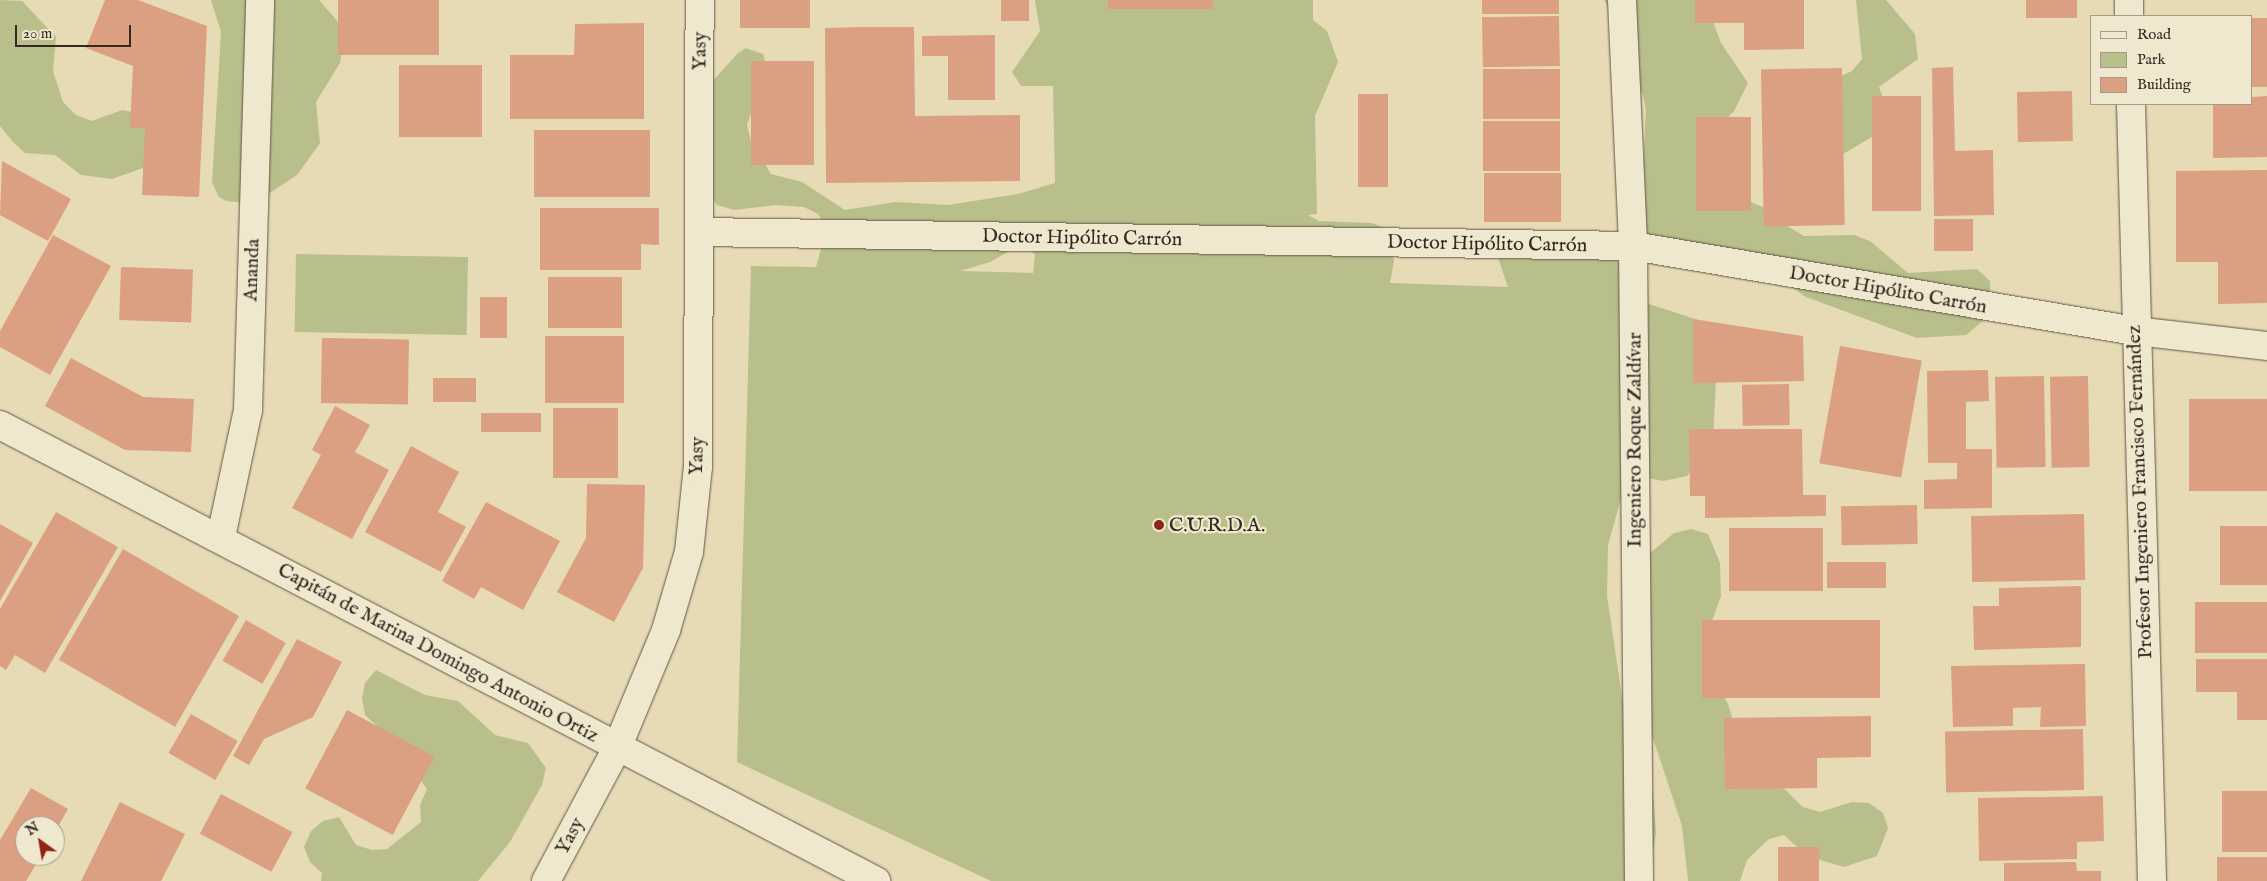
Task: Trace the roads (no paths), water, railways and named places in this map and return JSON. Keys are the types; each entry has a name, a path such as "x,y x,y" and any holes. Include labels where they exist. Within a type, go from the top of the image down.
{"street":[{"name":"Ananda","path":"221,537 248,410 260,0"},
{"name":"Yasy","path":"546,881 617,748 666,630 689,552 698,467 700,0"},
{"name":"Ingeniero Roque Zaldívar","path":"1622,0 1634,246 1639,881"},
{"path":"2129,0 2129,15"},
{"name":"Profesor Ingeniero Francisco Fernández","path":"2131,105 2135,331 2152,881"},
{"name":"Doctor Hipólito Carrón","path":"699,232 1634,246 2135,331 2267,346"},
{"name":"Capitán de Marina Domingo Antonio Ortiz","path":"0,426 221,537 617,748 876,881"}],"place":[{"name":"C.U.R.D.A.","path":"1159,525"}]}
